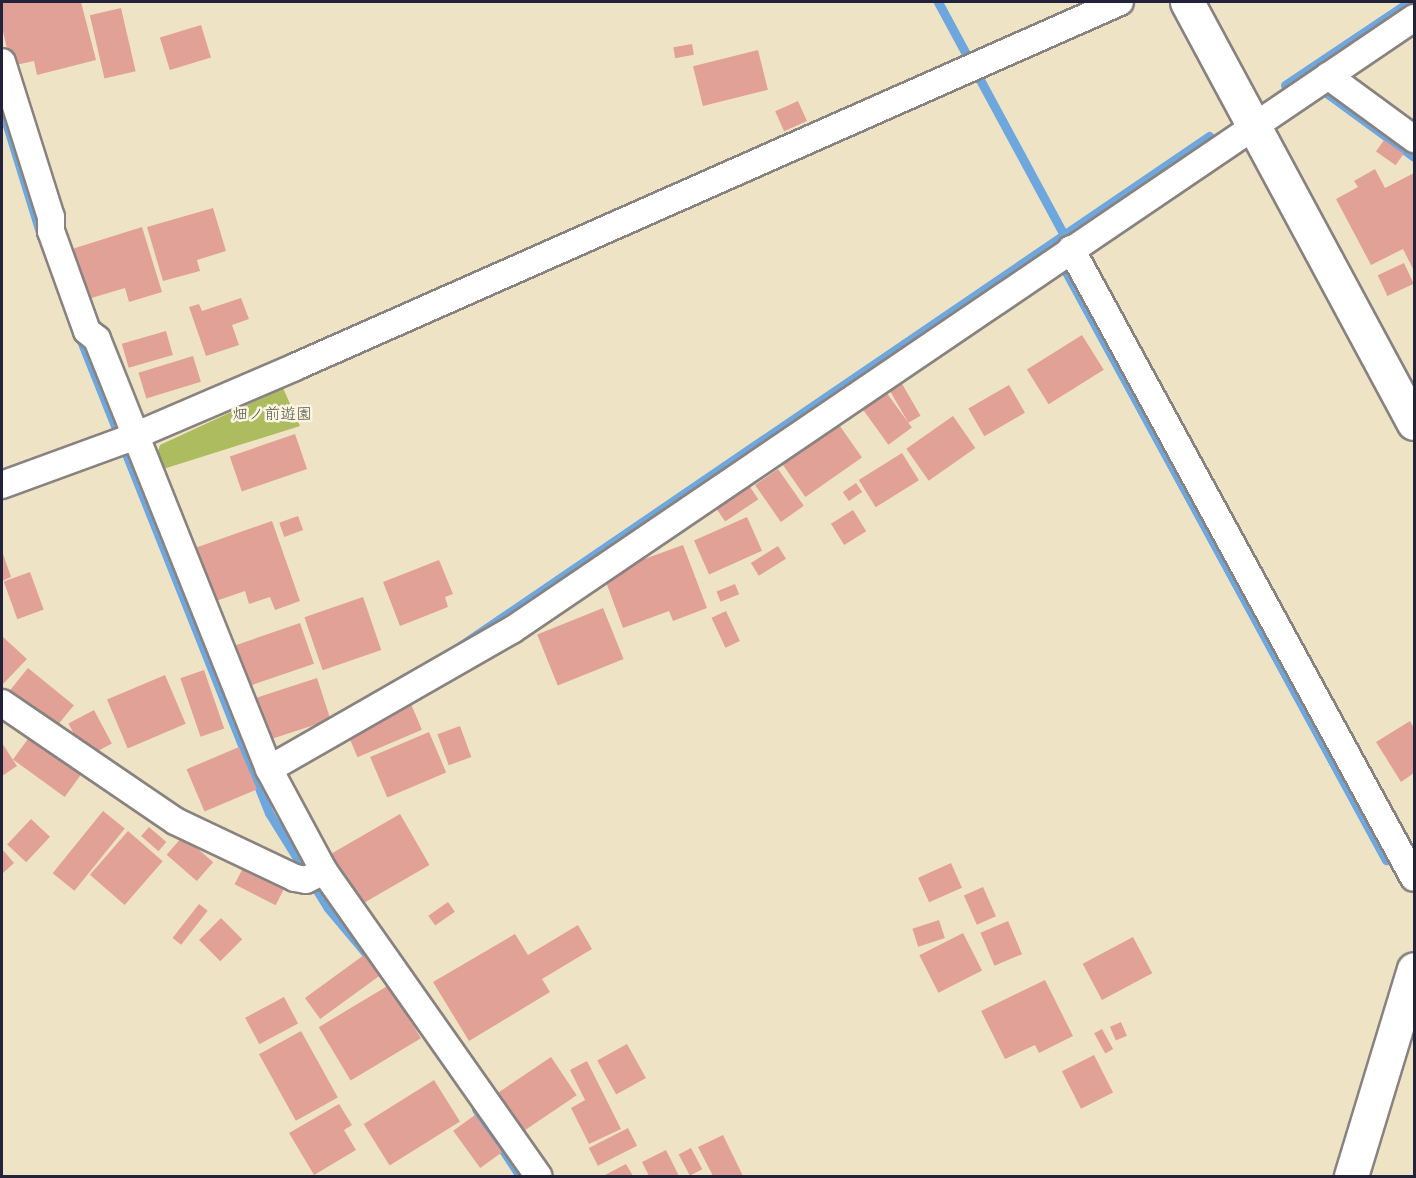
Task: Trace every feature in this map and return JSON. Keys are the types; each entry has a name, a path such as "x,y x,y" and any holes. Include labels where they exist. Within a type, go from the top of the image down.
{"street":[{"path":"2,485 125,439 1120,2"},
{"path":"1187,2 1256,124 1414,423"},
{"path":"269,769 512,630 773,456 1071,249 1414,18"},
{"path":"2,62 67,275 87,332 97,339 125,439 315,876 538,1176"},
{"path":"1320,81 1414,139"},
{"path":"1071,249 1414,878"},
{"path":"2,703 175,821 295,878 315,876"},
{"path":"1351,1176 1414,969"}],"green space":[{"name":"畑ノ前遊園","path":"283,388 300,426 160,470 156,457 160,445"}],"building":[{"path":"81,2 96,60 37,75 34,61 11,66 2,27 2,3"},
{"path":"121,8 136,71 104,79 90,15"},
{"path":"201,25 211,58 170,70 160,38"},
{"path":"692,44 694,55 675,58 673,47"},
{"path":"758,50 768,90 703,106 693,66"},
{"path":"798,101 807,121 784,131 775,111"},
{"path":"1384,140 1404,154 1396,165 1376,151"},
{"path":"1375,169 1385,188 1414,173 1414,271 1403,249 1371,265 1336,199 1358,187 1354,181"},
{"path":"213,208 226,251 197,260 200,271 163,281 147,227"},
{"path":"142,227 162,292 129,302 125,288 88,299 72,249"},
{"path":"1404,263 1414,284 1387,296 1378,275"},
{"path":"241,298 249,319 232,325 239,345 206,356 189,307 199,304 202,311"},
{"path":"166,331 173,355 129,368 122,344"},
{"path":"1082,335 1104,370 1049,404 1027,369"},
{"path":"193,356 201,382 146,398 138,373"},
{"path":"901,382 920,416 908,423 889,389"},
{"path":"1009,385 1025,413 984,436 968,408"},
{"path":"886,392 912,428 888,445 863,409"},
{"path":"953,416 975,448 929,481 906,449"},
{"path":"835,419 862,458 805,497 778,459"},
{"path":"295,434 307,469 242,491 230,456"},
{"path":"902,453 919,480 876,507 859,480"},
{"path":"778,469 804,506 781,522 755,485"},
{"path":"746,481 758,499 725,522 713,503"},
{"path":"856,483 862,492 849,501 843,492"},
{"path":"853,510 866,531 844,545 831,524"},
{"path":"298,516 303,530 284,537 279,523"},
{"path":"747,517 762,551 709,574 694,541"},
{"path":"272,521 300,601 275,610 270,597 249,604 245,591 213,602 195,548"},
{"path":"683,545 707,608 673,621 669,611 623,628 603,574"},
{"path":"778,546 786,559 759,576 751,563"},
{"path":"2,551 11,577 2,581"},
{"path":"439,560 453,594 445,597 448,607 400,626 383,582"},
{"path":"30,572 44,610 17,619 4,582"},
{"path":"735,584 739,594 721,602 716,591"},
{"path":"363,597 381,650 323,670 304,617"},
{"path":"603,608 624,659 558,686 537,635"},
{"path":"726,611 740,641 725,648 711,618"},
{"path":"300,623 314,664 243,688 229,647"},
{"path":"2,638 27,659 2,685"},
{"path":"28,668 74,705 51,733 5,696"},
{"path":"204,670 224,729 201,737 180,678"},
{"path":"165,675 186,724 128,748 107,700"},
{"path":"317,678 331,720 266,741 252,699"},
{"path":"411,704 422,730 358,757 347,731"},
{"path":"94,710 112,744 86,757 68,724"},
{"path":"1410,721 1414,728 1414,773 1401,782 1376,742"},
{"path":"460,726 471,757 449,765 437,734"},
{"path":"429,732 446,773 387,798 370,757"},
{"path":"30,736 82,774 65,797 13,759"},
{"path":"2,743 17,766 2,776"},
{"path":"239,747 257,789 205,812 187,769"},
{"path":"103,811 125,829 74,891 53,873"},
{"path":"400,814 429,865 358,906 329,855"},
{"path":"31,819 50,837 26,862 7,845"},
{"path":"149,827 166,842 158,851 141,836"},
{"path":"128,831 163,861 125,905 90,875"},
{"path":"183,836 213,862 197,881 167,855"},
{"path":"2,849 14,863 2,874"},
{"path":"246,862 287,883 276,905 235,884"},
{"path":"951,863 962,888 929,902 918,878"},
{"path":"983,887 996,916 977,925 964,896"},
{"path":"448,902 455,912 435,926 428,916"},
{"path":"199,904 208,911 181,945 173,938"},
{"path":"221,918 242,939 220,961 199,940"},
{"path":"939,920 945,938 918,947 912,929"},
{"path":"1008,921 1022,954 994,966 980,933"},
{"path":"578,925 592,949 542,979 550,992 469,1041 433,982 515,934 528,955"},
{"path":"963,933 982,970 938,993 919,955"},
{"path":"1133,937 1152,973 1102,1000 1083,964"},
{"path":"364,955 379,976 320,1019 305,998"},
{"path":"1045,980 1073,1036 1039,1053 1035,1045 1005,1059 981,1011"},
{"path":"389,985 421,1038 351,1080 319,1027"},
{"path":"284,997 298,1023 259,1044 245,1018"},
{"path":"1121,1022 1127,1036 1116,1040 1110,1027"},
{"path":"1102,1029 1113,1049 1105,1053 1094,1033"},
{"path":"301,1031 338,1097 296,1121 259,1054"},
{"path":"627,1044 646,1078 616,1095 597,1060"},
{"path":"1094,1055 1113,1092 1081,1109 1062,1071"},
{"path":"551,1057 577,1095 517,1135 491,1097"},
{"path":"587,1061 621,1129 589,1144 571,1108 585,1100 570,1070"},
{"path":"434,1080 460,1122 390,1166 364,1124"},
{"path":"339,1104 352,1125 344,1130 356,1150 314,1175 289,1133"},
{"path":"475,1115 502,1152 480,1168 453,1131"},
{"path":"628,1128 637,1146 598,1166 589,1148"},
{"path":"723,1135 743,1176 713,1176 698,1147"},
{"path":"691,1148 702,1169 690,1176 679,1155"},
{"path":"666,1150 679,1176 649,1176 642,1162"},
{"path":"626,1164 633,1176 603,1176"}],"waterway":[{"path":"938,2 1065,237"},
{"path":"1285,85 1409,2"},
{"path":"1317,86 1414,157"},
{"path":"2,109 42,239"},
{"path":"457,648 1209,136"},
{"path":"1065,270 1386,860"},
{"path":"78,333 269,813 328,908 374,963"},
{"path":"476,1109 520,1176"}]}
